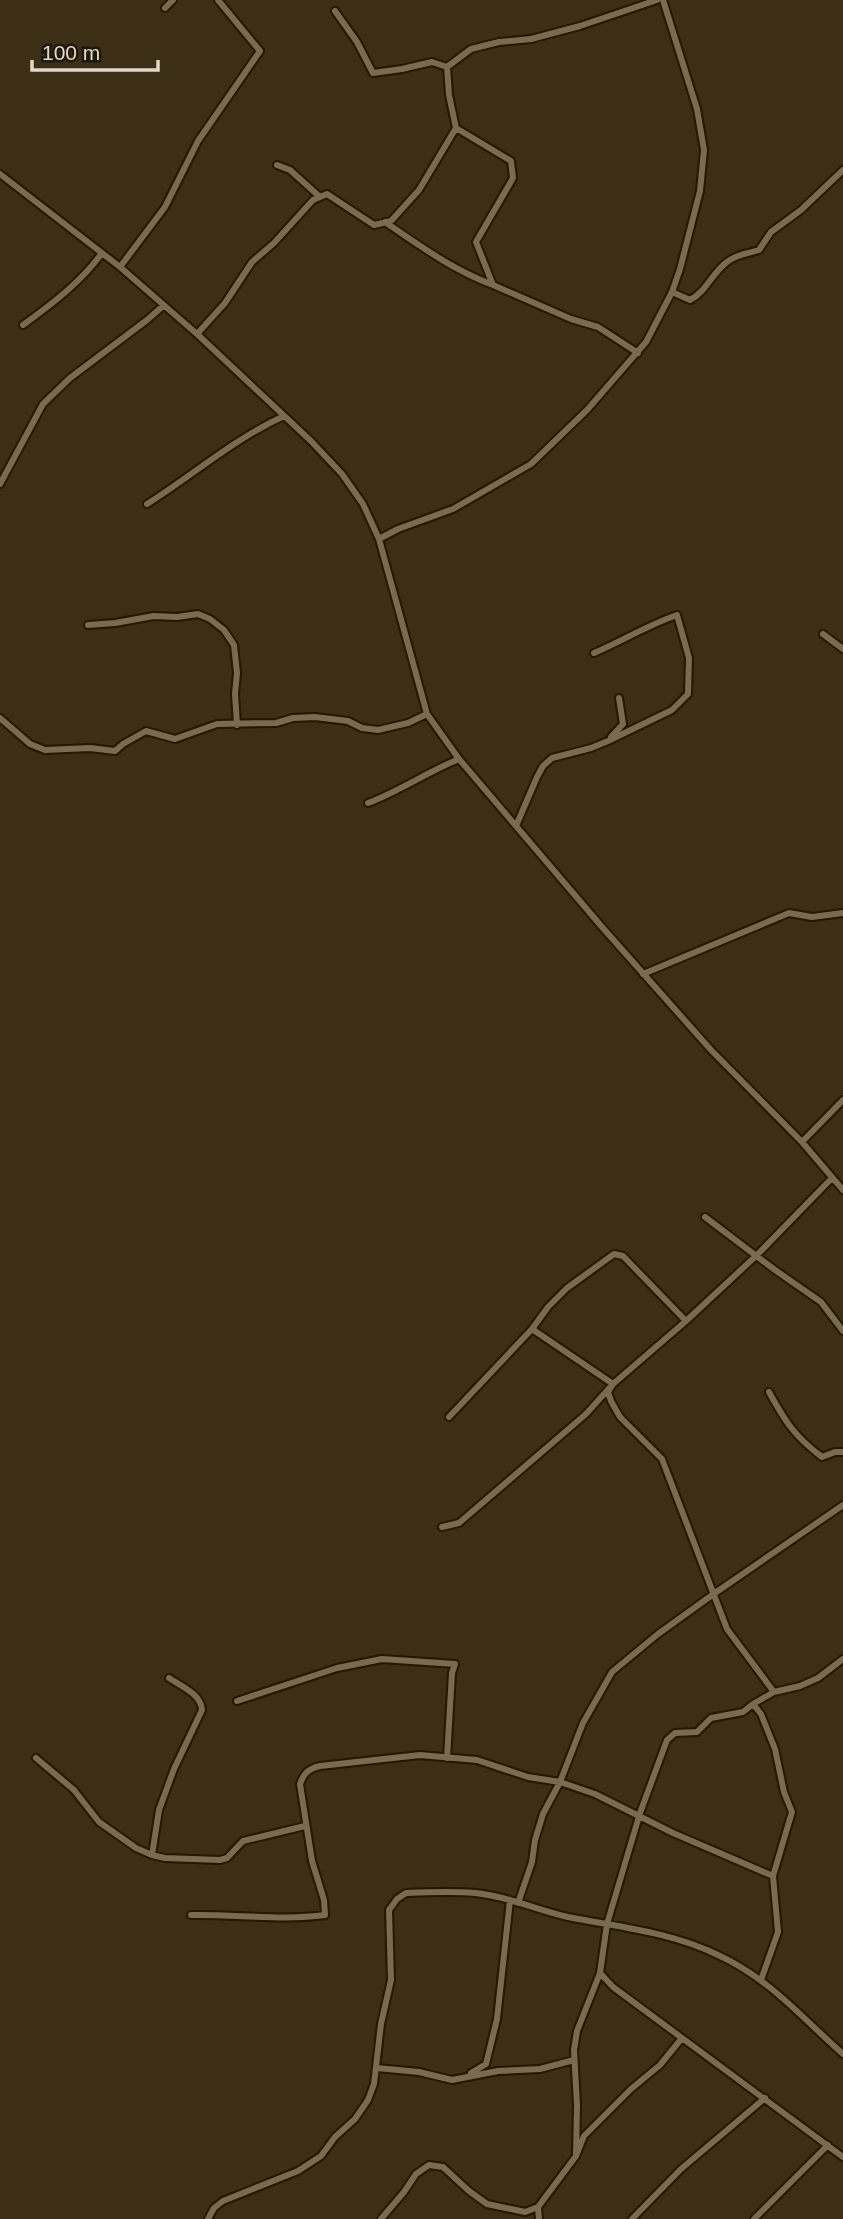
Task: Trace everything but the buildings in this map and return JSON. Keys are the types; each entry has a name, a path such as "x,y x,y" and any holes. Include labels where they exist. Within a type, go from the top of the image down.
{"street":[{"path":"165,8 173,0"},
{"path":"120,267 165,208 198,141 260,51 218,0"},
{"path":"447,67 471,49 499,42 531,39 657,0"},
{"path":"379,539 398,529 453,509 531,464 587,410 646,342 672,292 680,269 700,191 704,150 696,109 663,0"},
{"path":"335,11 357,42 373,73 432,62 447,67"},
{"path":"197,334 225,303 251,262 275,243 313,200 327,194 374,225 391,220 419,190 456,128 449,95 447,67"},
{"path":"456,128 511,161 513,178 476,242 493,285"},
{"path":"277,165 290,170 320,197"},
{"path":"672,292 690,300 699,295 724,264 738,254 759,250 772,232 801,210 843,170"},
{"path":"0,174 120,267 197,334 342,474 363,504 379,539 427,714 458,758 643,974 711,1050 802,1142 843,1191"},
{"path":"385,222 467,275 571,319 598,327 638,353"},
{"path":"23,325 55,302 102,253"},
{"path":"0,484 43,404 69,378 163,306"},
{"path":"147,505 214,457 261,427 284,416"},
{"path":"88,625 154,616 198,614 210,619 224,630 234,645 237,725"},
{"path":"516,826 543,766 552,758 608,741 672,710 688,694 689,658 677,615 649,625 594,653"},
{"path":"823,634 843,649"},
{"path":"608,741 623,724 619,698"},
{"path":"0,718 30,744 45,750 90,748 115,751 146,731 175,739 217,724 276,723 293,718 348,721 362,728 378,730 408,723 427,714"},
{"path":"368,803 392,794 458,758"},
{"path":"643,974 789,913 812,916 843,913"},
{"path":"802,1142 843,1100"},
{"path":"442,1527 459,1522 586,1414 613,1384 757,1255 832,1178"},
{"path":"705,1217 821,1302 843,1331"},
{"path":"449,1417 567,1288 614,1254 623,1256 686,1321"},
{"path":"531,1329 613,1384"},
{"path":"613,1384 608,1392 621,1417 662,1459 727,1629 774,1692"},
{"path":"769,1392 788,1426 810,1448 822,1457 843,1452"},
{"path":"518,1903 532,1862 543,1814 560,1782 583,1723 612,1672 715,1592 843,1505"},
{"path":"236,1701 337,1668 382,1659 426,1660 440,1664 448,1662 455,1664 452,1673 447,1758"},
{"path":"576,2156 574,2060 577,2031 600,1973 607,1924 639,1817 667,1740 675,1733 697,1732 712,1718 743,1712 774,1692 800,1686 818,1678 843,1659"},
{"path":"152,1855 159,1810 174,1769 202,1710 198,1697 169,1678"},
{"path":"752,1704 761,1714 775,1749 784,1792 792,1812 773,1876 778,1932 761,1980"},
{"path":"191,1915 325,1915 324,1900 312,1861 306,1826 300,1784 304,1774 320,1766 420,1755 477,1760 528,1777 560,1782 595,1794 639,1817 773,1876"},
{"path":"36,1758 79,1796 99,1822 136,1848 152,1855 219,1860 243,1841 306,1826"},
{"path":"208,2219 214,2208 223,2201 298,2172 321,2156 335,2137 355,2119 368,2100 374,2084 391,1980 389,1910 397,1899 406,1893 477,1893 544,1911 670,1936 719,1955 761,1980 778,1992 843,2054"},
{"path":"466,2077 486,2064 495,2030 510,1900"},
{"path":"600,1973 613,1987 843,2157"},
{"path":"381,2219 416,2174 429,2165 443,2167 487,2204 525,2212 538,2207 576,2156 584,2136 631,2089 660,2065 682,2038"},
{"path":"377,2068 419,2072 452,2080 498,2071 540,2069 574,2060"},
{"path":"632,2219 681,2169 765,2098"},
{"path":"754,2219 828,2145"},
{"path":"538,2207 539,2219"}]}
